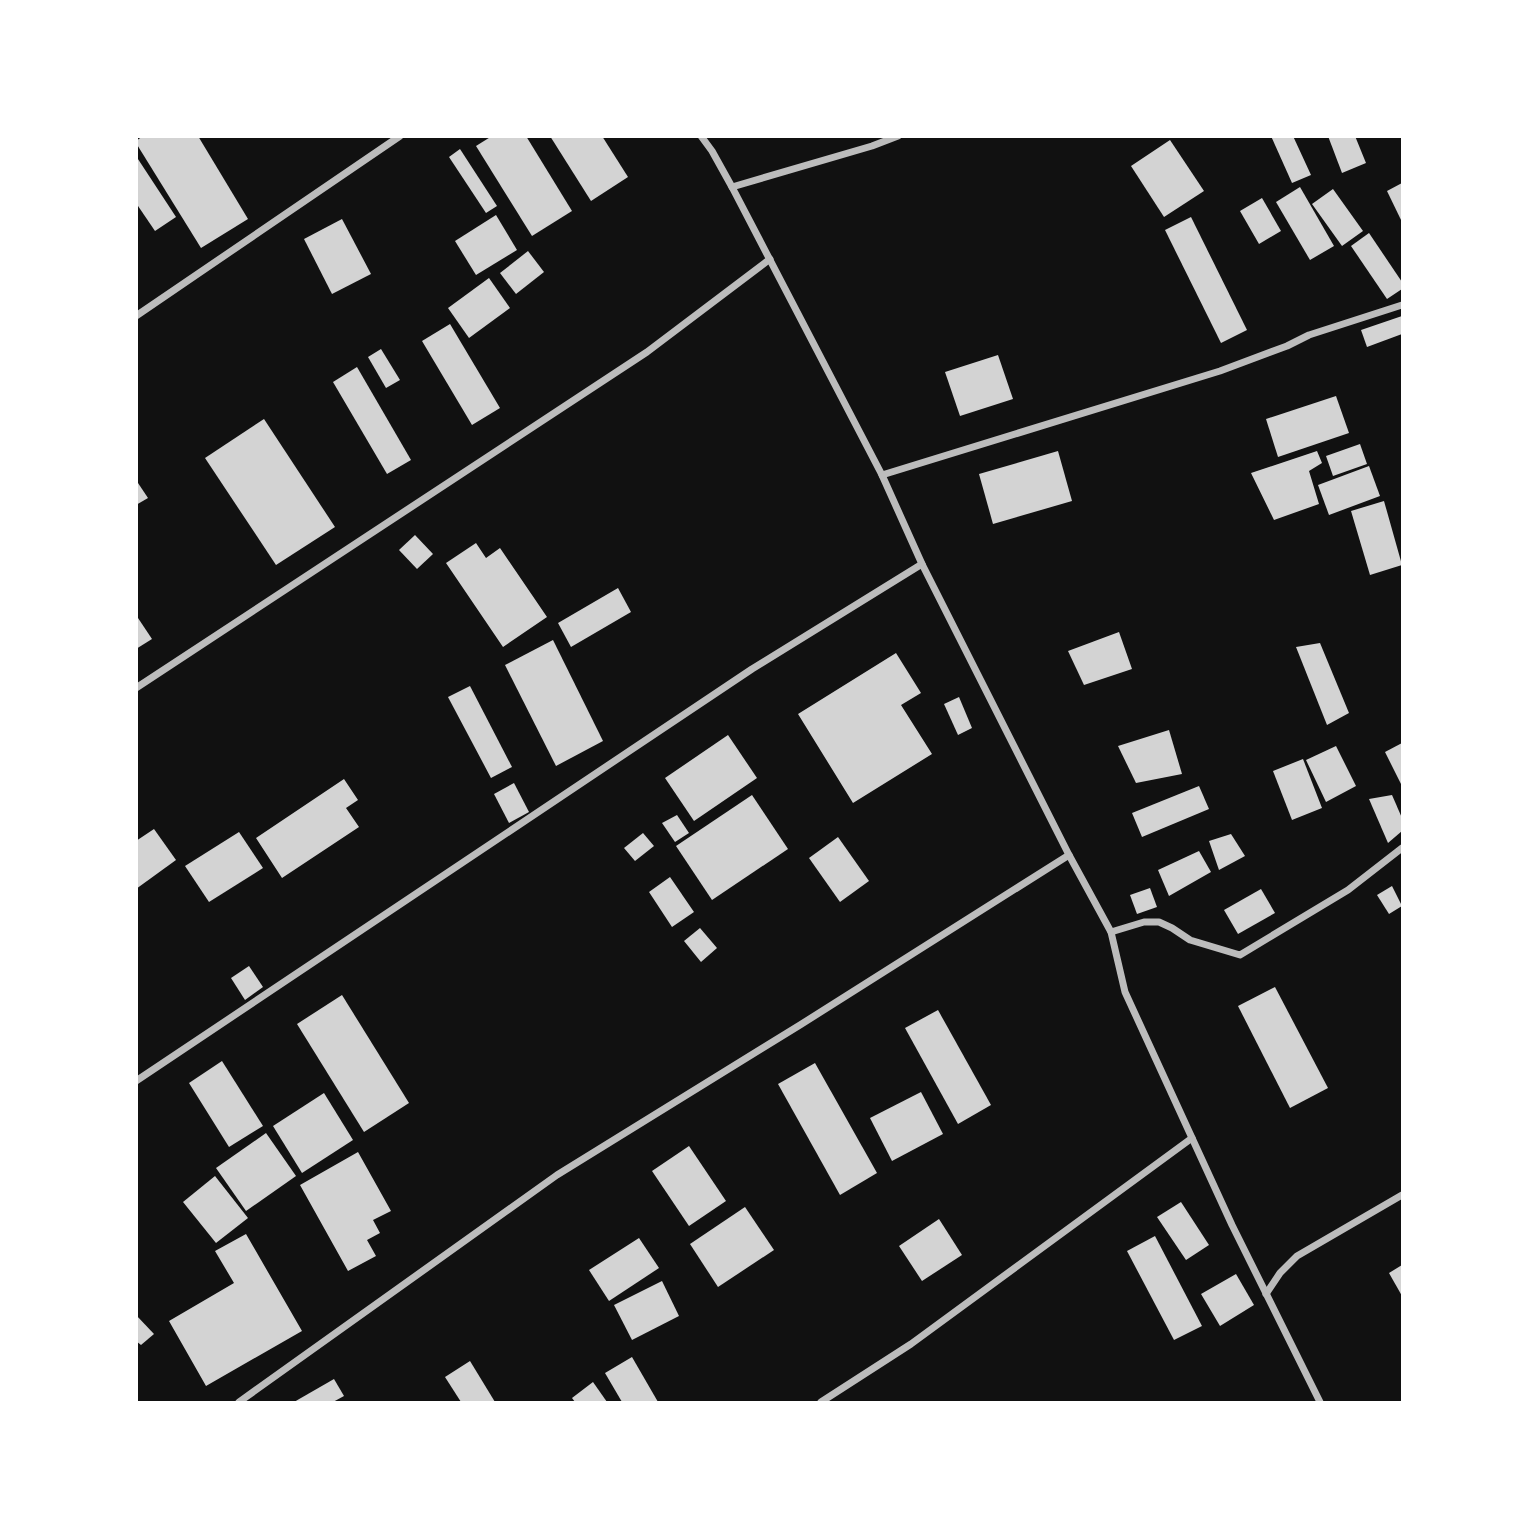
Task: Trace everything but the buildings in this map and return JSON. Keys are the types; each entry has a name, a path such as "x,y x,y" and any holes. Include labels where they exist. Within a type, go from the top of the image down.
{"street":[{"path":"136,316 400,136"},
{"path":"701,136 732,187 882,475 922,564 1069,855 1111,932 1125,992 1231,1225 1320,1402"},
{"path":"732,187 898,136"},
{"path":"136,688 647,352 770,259"},
{"path":"882,475 1220,371 1309,335 1402,305"},
{"path":"136,1081 752,669 922,564"},
{"path":"1111,932 1144,922 1158,922 1190,940 1240,955 1348,890 1402,848"},
{"path":"239,1402 557,1175 1069,855"},
{"path":"821,1402 911,1344 1192,1138"},
{"path":"1266,1294 1280,1273 1297,1256 1402,1195"}]}
